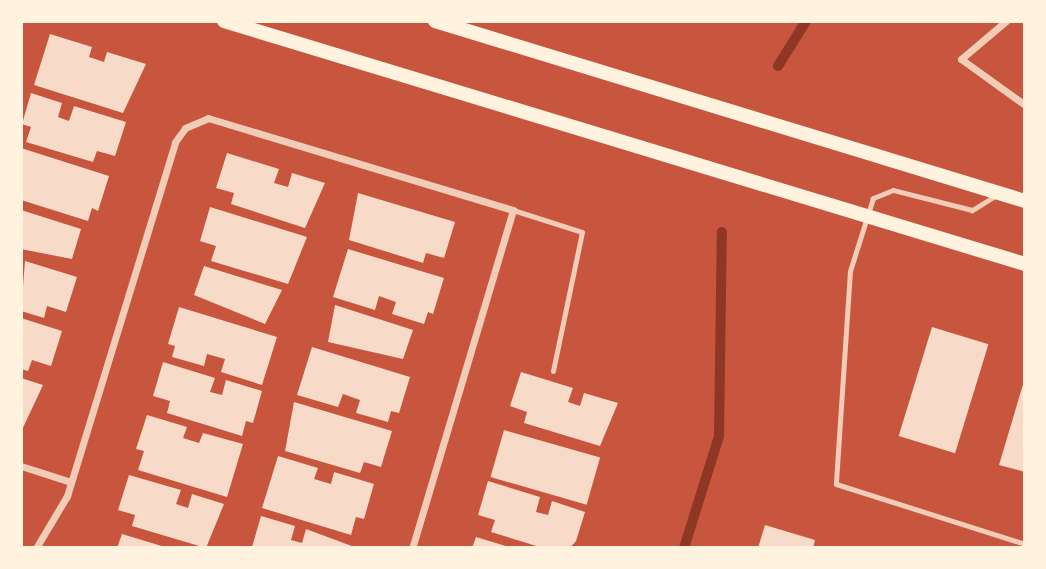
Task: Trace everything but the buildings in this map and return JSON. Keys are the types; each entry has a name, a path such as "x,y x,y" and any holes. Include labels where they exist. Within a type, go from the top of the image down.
{"main road":[{"path":"224,21 1025,264"},
{"path":"436,21 1025,201"}],"street":[{"path":"1006,21 961,59 1025,104"},
{"path":"36,548 71,482 175,142 192,123 219,119 513,210 412,548"},
{"path":"21,466 71,482"}],"lane":[{"path":"998,194 964,209 885,190 866,214 850,271 836,484 1025,544"},
{"path":"513,210 582,232 554,371"}],"waterway":[{"path":"778,66 806,21"},
{"path":"684,548 719,436 722,232"}]}
